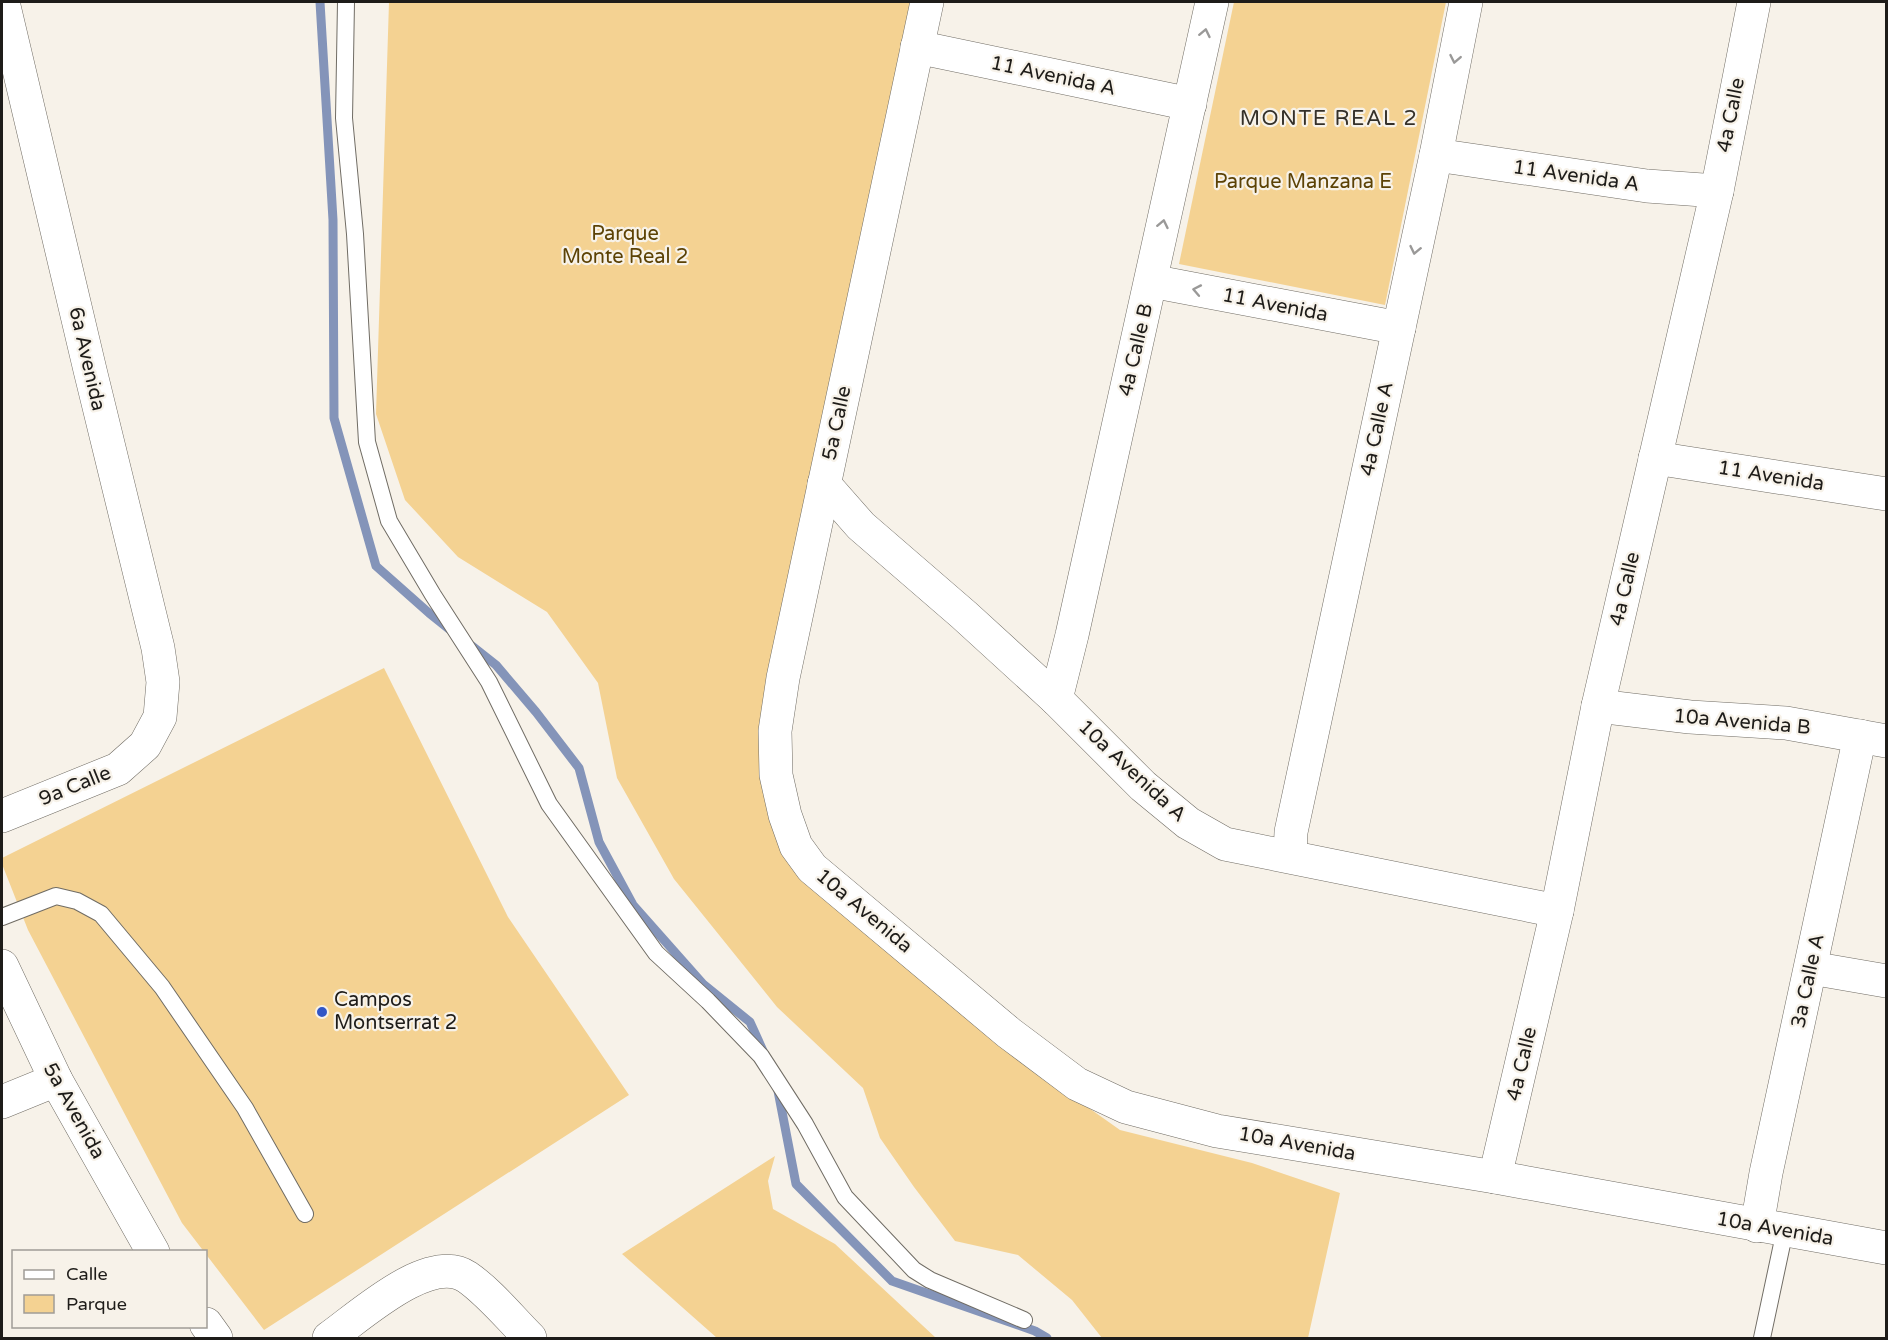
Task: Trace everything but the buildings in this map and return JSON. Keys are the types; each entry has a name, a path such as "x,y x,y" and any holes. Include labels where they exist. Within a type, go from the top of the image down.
{"street":[{"name":"6a Avenida","path":"3,2 158,648 163,682 160,717"},
{"name":"5a Calle","path":"796,846 785,815 776,775 775,731 783,678 927,2"},
{"name":"4a Calle B","path":"1056,699 1212,2"},
{"name":"4a Calle A","path":"1290,856 1291,832 1436,155 1466,2"},
{"name":"4a Calle","path":"1495,1177 1557,911 1598,706 1717,191 1754,2"},
{"name":"11 Avenida A","path":"917,47 1190,104"},
{"name":"11 Avenida A","path":"1436,155 1647,186 1717,191"},
{"name":"11 Avenida","path":"1151,281 1399,328"},
{"name":"11 Avenida","path":"1655,458 1887,494"},
{"name":"10a Avenida A","path":"825,484 861,526 964,615 1056,699 1143,786 1188,823 1225,844 1557,911"},
{"name":"10a Avenida B","path":"1598,706 1690,717 1786,723 1873,739"},
{"name":"9a Calle","path":"2,816 118,769 145,745 160,717"},
{"name":"3a Calle A","path":"1771,1228 1811,968 1873,739"},
{"name":"10a Avenida","path":"796,846 812,868 1009,1033 1077,1084 1126,1107 1217,1131 1495,1177 1887,1248"},
{"name":"5a Avenida","path":"2,966 56,1080 152,1250"},
{"path":"1811,968 1887,981"},
{"path":"2,1102 56,1080"},
{"path":"329,1338 406,1283 425,1274 445,1271 465,1275 530,1338"},
{"path":"207,1325 216,1338"}],"lane":[{"path":"346,2 344,118 355,234 367,442 389,521 433,596 489,682 549,804 656,953 708,1001 761,1056 805,1124 844,1197 914,1270 930,1280 1024,1320"},
{"path":"2,917 56,896 77,902 101,914 162,987 245,1108 305,1214"},
{"path":"1762,1338 1771,1228"}],"green space":[{"name":"Parque Monte Real 2","path":"389,2 923,2 770,729 814,878 1028,1065 1120,1130 1252,1163 1340,1193 1308,1338 1102,1338 1072,1300 1018,1255 955,1241 880,1138 863,1088 777,1007 674,879 617,778 598,683 547,612 458,557 405,500 376,414"},
{"name":"Parque Manzana E","path":"1234,2 1446,2 1385,305 1179,264"},
{"name":"Campos Montserrat 2","path":"384,668 508,917 629,1095 264,1330 207,1256 207,1250 203,1250 182,1223 28,930 2,864 2,858"},
{"path":"775,1156 768,1181 773,1209 835,1244 936,1338 717,1338 622,1254"}],"waterway":[{"path":"320,2 333,220 334,418 376,566 449,629"},
{"path":"472,646 496,665 579,768 599,842 633,905 703,984 750,1022 764,1053"},
{"path":"778,1091 796,1184 892,1281 1035,1331 1047,1338"}],"place":[{"name":"Campos Montserrat 2","path":"322,1012"}],"district":[{"name":"MONTE REAL 2","path":"1329,118"}]}
